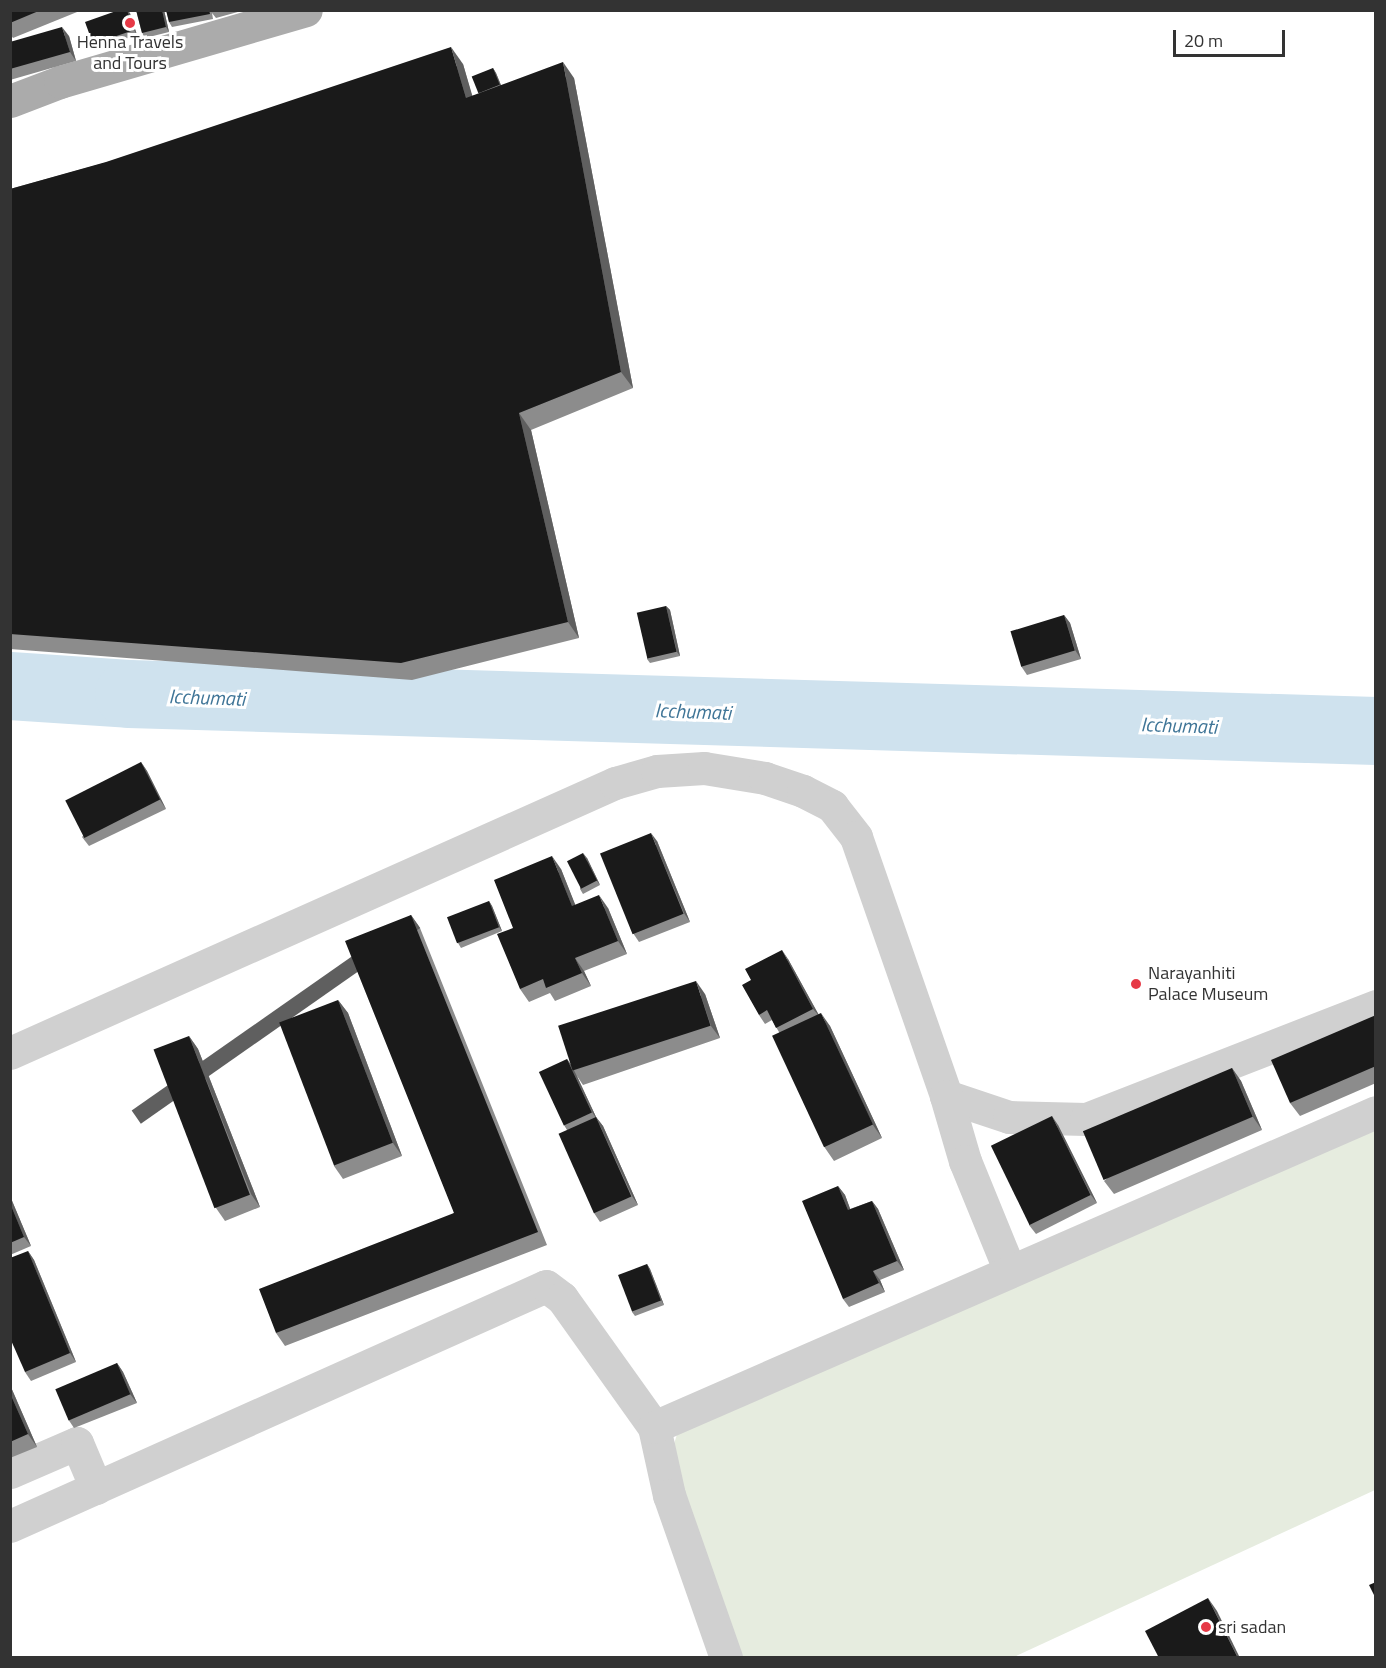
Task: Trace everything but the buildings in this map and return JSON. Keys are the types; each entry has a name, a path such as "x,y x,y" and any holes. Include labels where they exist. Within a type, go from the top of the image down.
{"main road":[{"path":"10,101 60,82 306,10"}],"lane":[{"path":"10,1053 615,783 657,771 704,768 765,778 803,791 832,806 856,837 946,1096 965,1161 1010,1271"},
{"path":"946,1096 1009,1118 1086,1119 1376,1006"},
{"path":"654,1427 1376,1112"},
{"path":"10,1526 546,1286 562,1298 654,1427 669,1495 726,1658"},
{"path":"10,1472 77,1443 96,1488"}],"shaded area":[{"path":"1375,1114 1375,1490 1014,1657 742,1658 667,1466 680,1425"}],"waterway":[{"name":"Icchumati","path":"10,686 129,694 1376,731"}],"place":[{"name":"Henna Travels and Tours","path":"130,23"},
{"name":"Narayanhiti Palace Museum","path":"1136,984"},
{"name":"sri sadan","path":"1206,1627"}]}
